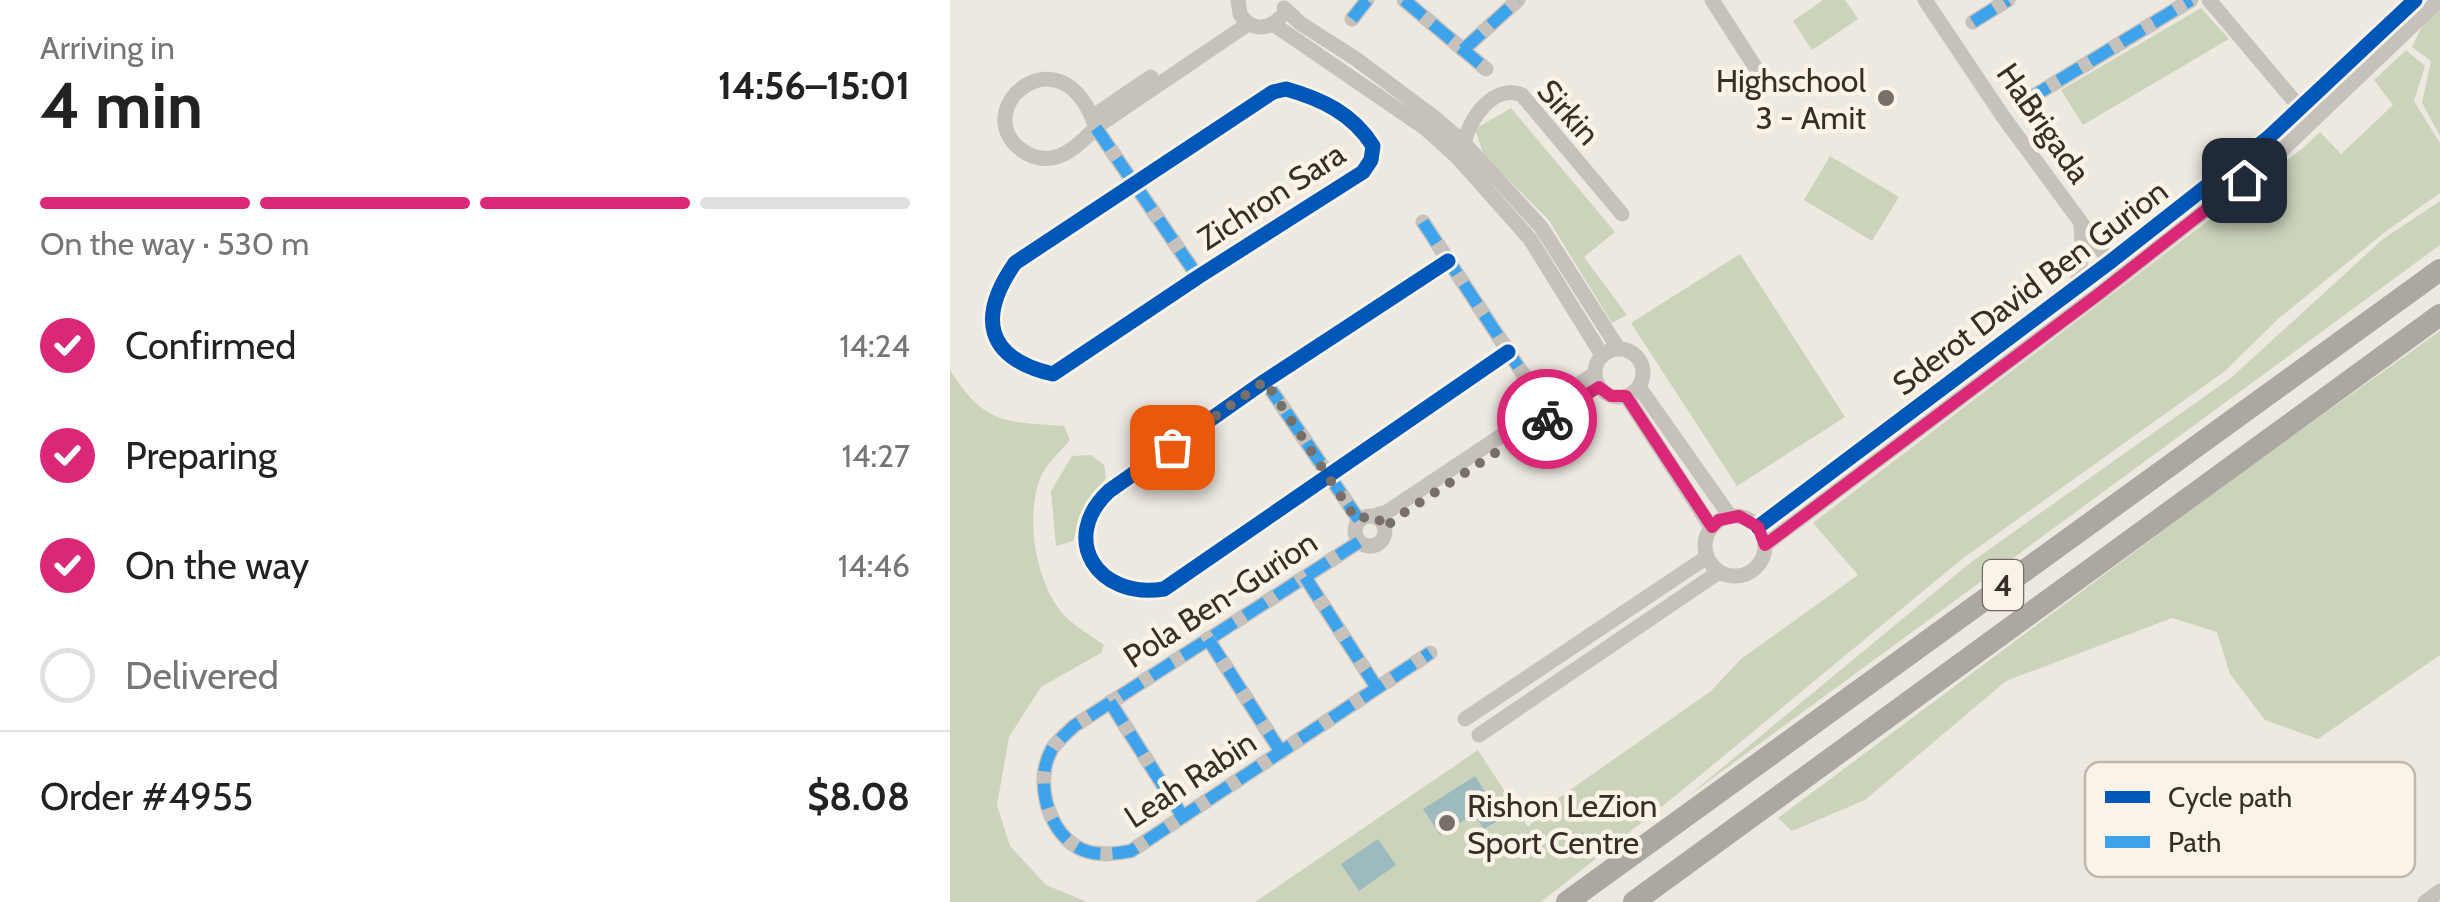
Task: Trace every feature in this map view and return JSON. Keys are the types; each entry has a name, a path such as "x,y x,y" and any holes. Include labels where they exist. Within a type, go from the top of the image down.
{"highway":[{"name":"4","path":"1567,902 2440,270"},
{"name":"4","path":"1634,902 2440,314"}],"street":[{"path":"1352,19 1367,0"},
{"path":"1404,0 1486,69"},
{"path":"1464,50 1518,0"},
{"path":"1712,0 1761,76"},
{"name":"HaBrigada","path":"1925,0 2004,118 2120,276"},
{"path":"1972,22 2008,0"},
{"path":"2027,100 2191,0"},
{"path":"2209,0 2301,109"},
{"name":"Sderot David Ben Gurion","path":"1758,527 2110,262 2301,109 2415,0"},
{"name":"Sderot David Ben Gurion","path":"1765,545 2281,151 2439,0"},
{"path":"1134,184 1015,262 993,300 991,317 996,336 1011,357 1029,368 1053,374 1198,276 1134,184 1094,122 1068,85 1044,78 1021,86 1010,98 1005,120 1014,144 1037,158 1062,155 1094,122 1242,13 1260,28 1273,24 1284,4 1300,22 1356,58 1464,143 1541,227 1610,351"},
{"path":"1273,24 1425,128 1459,159 1530,239 1610,351 1638,358 1643,372 1632,392"},
{"name":"Zichron Sara","path":"1134,184 1273,92 1286,89 1316,97 1346,115 1366,134 1374,146 1363,172 1198,276"},
{"name":"Sirkin","path":"1468,124 1502,91 1522,95 1622,214"},
{"path":"1448,128 1468,124 1464,143"},
{"path":"1423,222 1535,392"},
{"path":"2077,286 2081,224"},
{"path":"1448,260 1109,490 1093,506 1085,532 1088,552 1104,577 1123,588 1164,590 1508,352"},
{"path":"1359,542 1354,528 1373,522 1596,381 1610,351"},
{"path":"1265,381 1328,474 1373,522"},
{"path":"1596,381 1611,396 1632,392"},
{"path":"1632,392 1730,516 1750,520 1758,527 1765,545 1762,559 1739,576 1719,572 1706,557 1706,537 1712,527 1730,516"},
{"path":"1632,392 1712,527"},
{"name":"Pola Ben-Gurion","path":"1110,702 1359,542 1369,546 1379,543 1373,522"},
{"path":"1465,719 1706,557"},
{"path":"1479,735 1719,572"},
{"path":"1305,577 1377,688"},
{"path":"1208,639 1282,752"},
{"name":"Leah Rabin","path":"1110,702 1074,726 1052,748 1044,772 1050,817 1079,848 1110,855 1132,851 1430,652"},
{"path":"1110,702 1183,817"},
{"path":"2425,902 2440,891"}],"green space":[{"path":"1823,0 1845,0 1858,19 1812,50 1793,21"},
{"path":"2440,4 2440,136 2422,103 2431,61 2412,47 2426,18"},
{"path":"2201,8 2229,39 2083,125 2061,90"},
{"path":"2406,50 2425,66 2414,101 2440,143 2440,193 2278,319 2225,371 1962,559 1541,902 1255,902 1478,750 1528,827 1560,797 1711,691 1741,659 1858,575 1813,523 2320,132 2341,154 2393,105 2374,80"},
{"path":"1511,108 1615,232 1584,257 1627,315 1612,323 1548,219 1484,156 1475,129"},
{"path":"1830,156 1899,197 1872,241 1804,200"},
{"path":"2440,201 2440,245 1687,797 1970,563 2232,377 2383,239"},
{"path":"1740,254 1845,417 1737,486 1631,323"},
{"path":"2440,331 2440,655 2318,739 2265,720 2230,674 2217,632 2172,618 2006,681 1865,800 1792,831 1778,818 2235,477"},
{"path":"950,370 974,401 997,417 1064,426 1070,440 1050,462 1036,492 1036,550 1040,570 1056,604 1070,621 1104,645 1101,653 1041,687 1009,737 997,805 1010,846 1046,885 1087,902 950,902"},
{"path":"1091,455 1104,465 1106,478 1083,511 1073,541 1056,546 1051,491 1072,456"}],"water":[{"path":"1475,776 1502,818 1484,829 1474,814 1440,835 1423,809"},
{"path":"1378,839 1396,865 1359,891 1341,864"}],"marked path":[{"path":"1352,19 1367,0"},
{"path":"1404,0 1486,69"},
{"path":"1463,50 1518,0"},
{"path":"1973,22 2008,0"},
{"path":"2027,100 2191,0"},
{"path":"1096,128 1198,277"},
{"path":"1423,222 1535,392"},
{"path":"1265,381 1359,520"},
{"path":"1359,542 1062,737 1052,749 1044,775 1046,803 1058,828 1077,847 1090,852 1131,851 1430,653"},
{"path":"1305,577 1377,688"},
{"path":"1208,639 1281,752"},
{"path":"1110,702 1183,817"}],"cycle path":[{"path":"1758,527 2268,138 2415,0"},
{"path":"1286,89 1324,103 1356,125 1373,146 1371,160 1363,172 1053,374 1030,367 1001,346 994,332 993,317 1003,282 1015,263 1273,92 1286,89"},
{"path":"1448,261 1265,381 1109,491 1094,509 1087,528 1087,546 1093,562 1120,585 1141,590 1164,589 1508,352"}],"way so far":[{"path":"1172,447 1265,381 1354,516 1358,520 1370,515 1378,518 1385,529 1547,419"}],"place":[{"name":"Highschool 3 - Amit","path":"1886,98"},
{"name":"Rishon LeZion Sport Centre","path":"1447,823"}],"route":[{"path":"1547,419 1599,387 1611,396 1626,396 1712,527 1719,520 1739,516 1758,527 1765,545 2244,180"}]}
